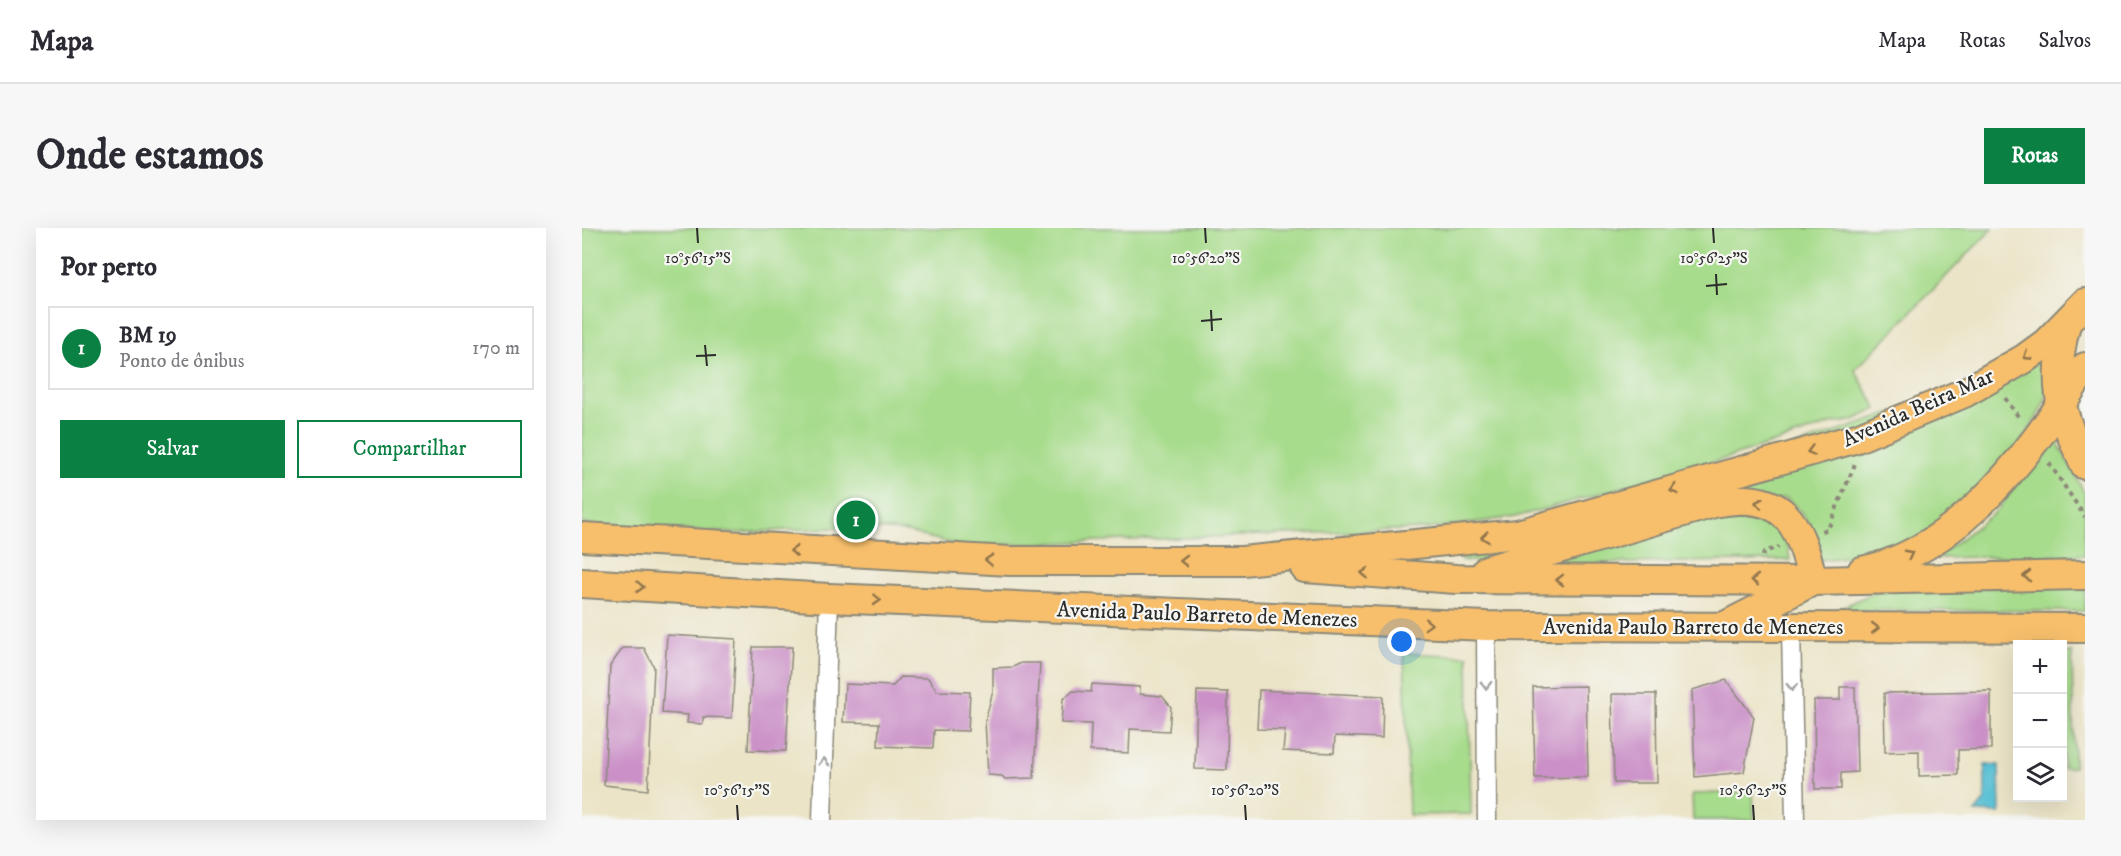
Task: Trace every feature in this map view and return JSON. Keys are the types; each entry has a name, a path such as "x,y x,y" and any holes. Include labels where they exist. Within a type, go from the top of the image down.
{"main road":[{"name":"Avenida Beira Mar","path":"1730,473 1857,438 1964,393 2024,359 2046,343 2085,303"},
{"path":"2066,324 2058,366 2060,407 2085,465"},
{"path":"1725,626 1813,581 1880,567 1928,543 1971,513 2035,440 2060,407 2085,367"},
{"name":"Avenida Paulo Barreto de Menezes","path":"582,537 1010,561 1242,561 1518,534 1730,473"},
{"path":"1456,579 1727,501 1756,501 1773,506 1784,513 1801,538 1813,581"},
{"name":"Avenida Paulo Barreto de Menezes","path":"1242,561 1291,567 1456,579 1813,581 2085,575"},
{"name":"Avenida Paulo Barreto de Menezes","path":"582,583 829,598 1486,626 2085,628"}],"street":[{"path":"822,820 829,598"},
{"path":"1486,626 1487,820"},
{"path":"1791,628 1795,820"}],"path":[{"path":"1801,538 1828,529 1858,456 1857,438"},
{"path":"2035,440 2085,517"}],"green space":[{"path":"582,228 1993,228 1855,370 1877,409 1851,421 1834,423 1724,459 1515,517 1425,529 963,546 903,531 850,527 732,533 582,524"},
{"path":"2038,363 2046,381 2047,391 2044,402 2027,433 1984,485 1955,514 1928,532 1899,545 1868,553 1820,560 1810,525 1794,504 1786,498 1479,562 1462,560 1461,555 1466,551 1507,545"},
{"path":"2053,434 2085,494 2085,555 1936,558 1997,511"},
{"path":"1739,509 1770,515 1786,536 1790,560 1562,564 1561,556"},
{"path":"2085,587 2085,611 1837,610 1883,588"},
{"path":"2072,652 2074,767 2067,768 2067,694 2067,653"},
{"path":"1404,653 1468,656 1471,814 1409,815"},
{"path":"1753,792 1754,820 1693,820 1692,794"}],"water":[{"path":"1985,765 1999,765 2000,813 1975,812 1985,800"}],"building":[{"path":"667,635 736,639 732,718 703,717 703,724 687,723 688,715 662,713"},
{"path":"753,647 792,647 786,751 748,750"},
{"path":"623,648 644,648 654,667 648,790 604,785 610,666"},
{"path":"1021,663 1040,663 1034,778 1005,779 1002,776 988,775 985,721 993,691 993,668 1013,667"},
{"path":"901,677 928,678 937,691 970,692 968,731 934,730 933,748 878,746 879,723 843,722 845,684 893,686"},
{"path":"1726,680 1754,717 1744,772 1695,777 1692,690"},
{"path":"1092,684 1140,687 1140,694 1162,696 1171,707 1169,731 1130,729 1129,753 1090,751 1091,724 1061,723 1063,699 1073,691 1091,692"},
{"path":"1586,686 1588,777 1535,778 1533,687"},
{"path":"1840,687 1855,687 1857,772 1841,773 1841,789 1815,789 1814,700 1840,700"},
{"path":"1259,690 1383,696 1382,738 1335,736 1334,753 1283,751 1285,730 1257,729"},
{"path":"1197,691 1228,692 1227,770 1195,769"},
{"path":"1991,691 1991,749 1958,750 1958,775 1919,776 1919,751 1885,752 1884,693"},
{"path":"1612,694 1656,694 1657,783 1614,783"}],"place":[{"name":"BM 19","path":"856,520"}]}
